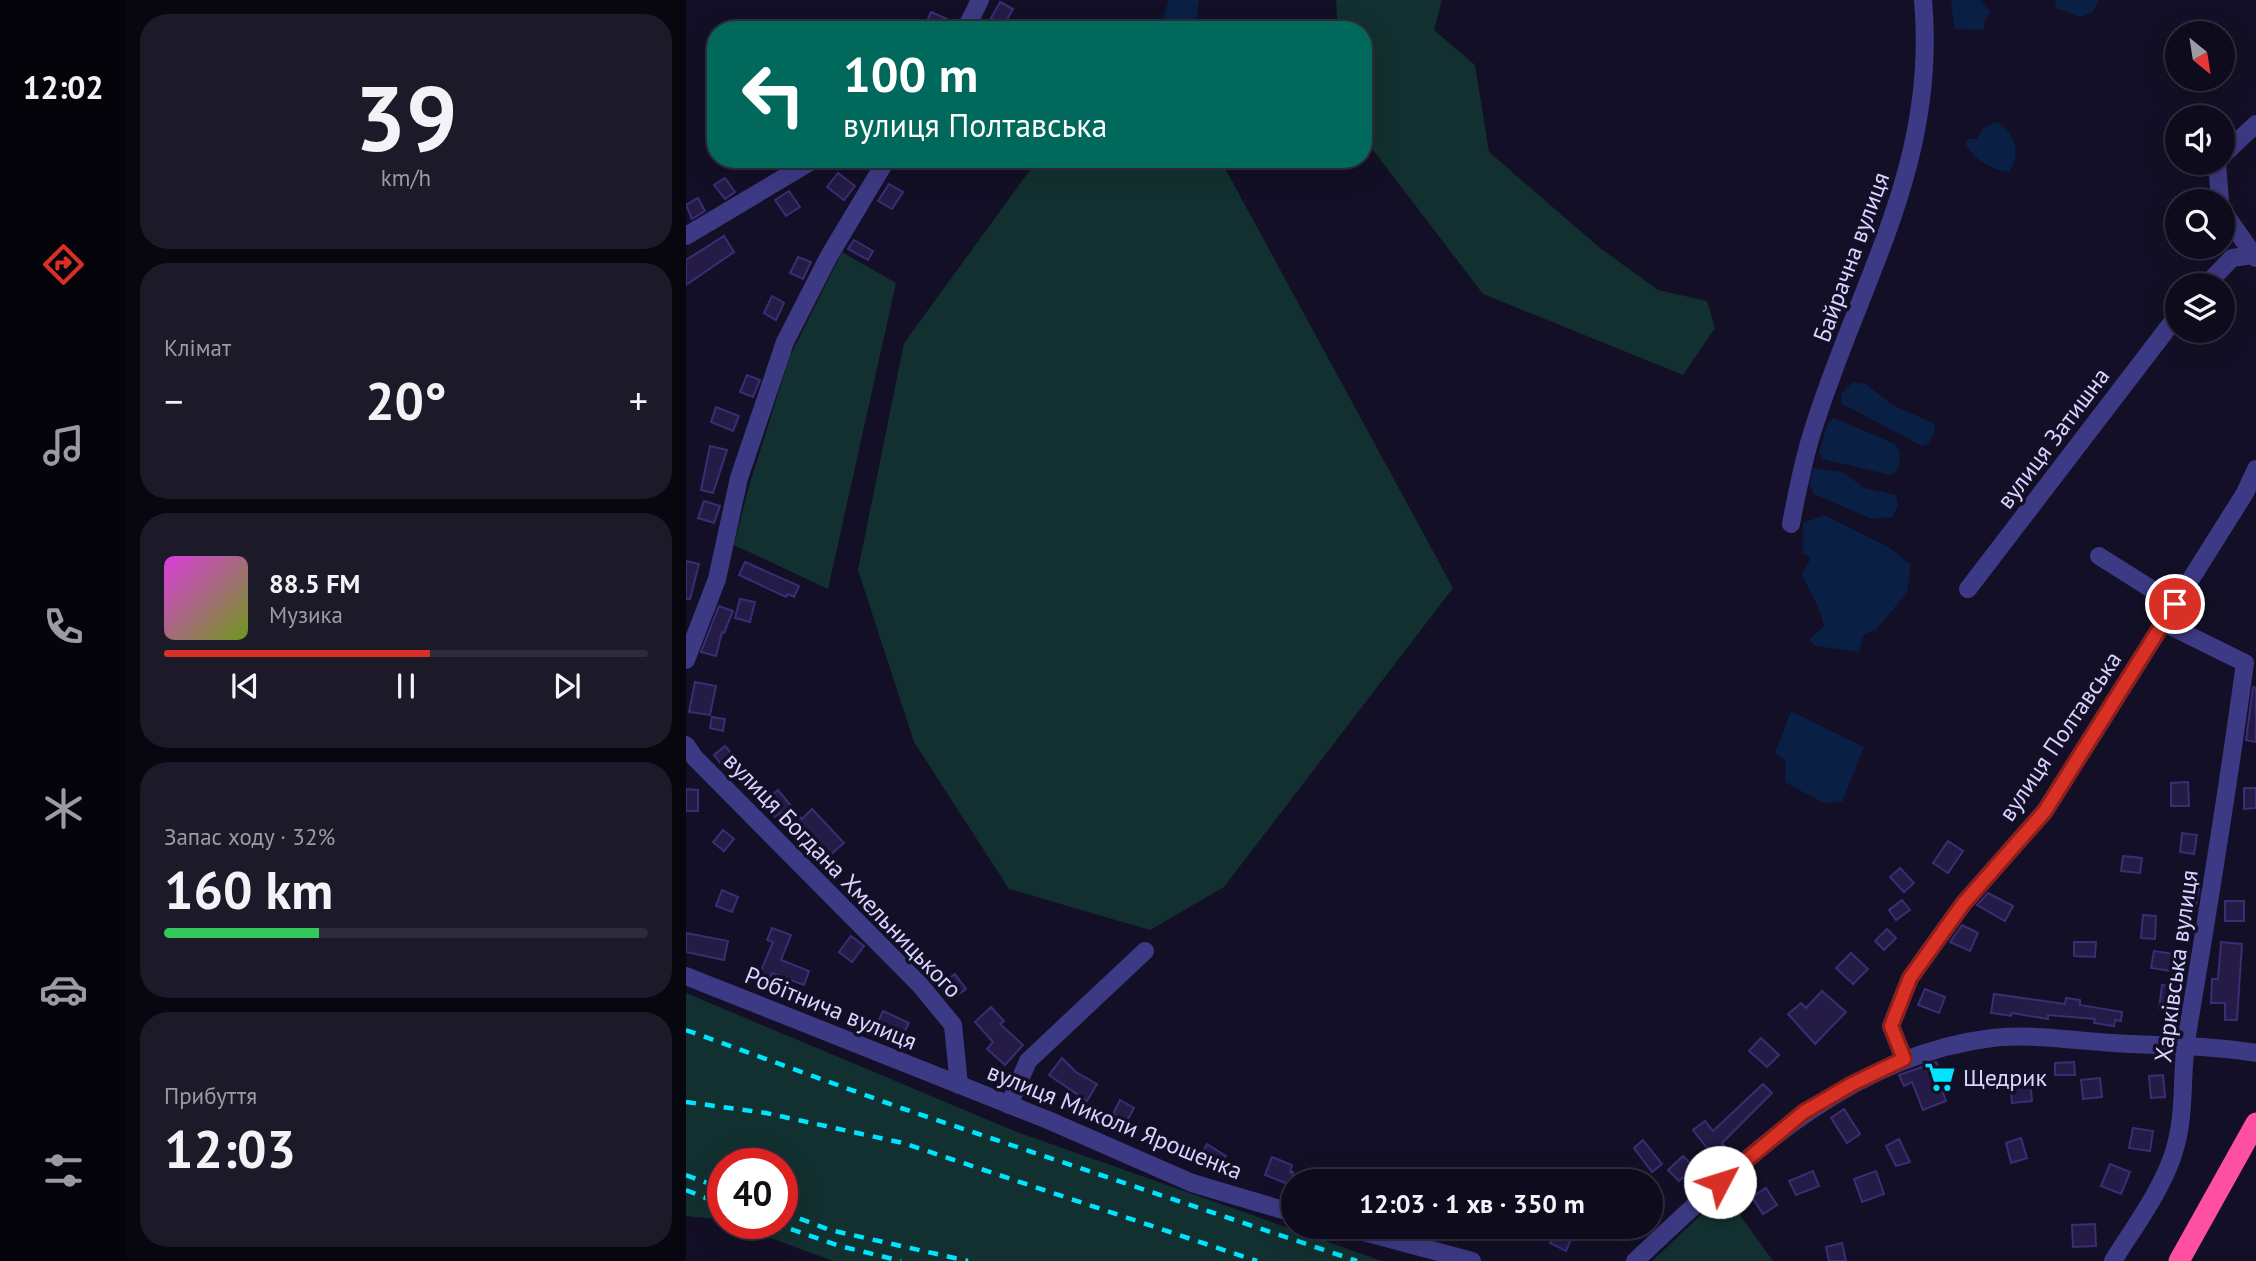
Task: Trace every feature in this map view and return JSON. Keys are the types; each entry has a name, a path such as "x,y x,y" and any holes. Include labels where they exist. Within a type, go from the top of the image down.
{"highway":[{"path":"2179,1261 2256,1123"}],"street":[{"path":"970,21 981,0"},
{"name":"Байрачна вулиця","path":"1791,524 1812,430 1892,225 1913,152 1927,41 1923,0"},
{"path":"2235,144 2256,124"},
{"path":"686,236 800,168"},
{"path":"686,660 717,579 738,478 785,342 829,256 882,168"},
{"path":"2235,228 2255,256"},
{"path":"2218,273 2232,258 2255,256"},
{"name":"вулиця Затишна","path":"1968,589 2165,332"},
{"name":"вулиця Полтавська","path":"1904,1059 1891,1026 1910,978 1963,904 2045,811 2245,493 2256,469"},
{"path":"2099,556 2175,604"},
{"name":"Харківська вулиця","path":"2113,1261 2156,1192 2172,1158 2183,1120 2185,1047 2251,664 2164,623"},
{"name":"вулиця Богдана Хмельницького","path":"686,745 695,758 920,985 953,1025 959,1085"},
{"path":"1009,1105 1028,1061 1145,951"},
{"name":"Робітнича вулиця","path":"686,976 959,1085"},
{"path":"1635,1261 1720,1182 1804,1112 1852,1084 1904,1059 1950,1045 1994,1037 2256,1053"},
{"name":"вулиця Миколи Ярошенка","path":"959,1085 1192,1184 1281,1210"},
{"path":"1390,1239 1472,1261"}],"green space":[{"path":"1336,0 1442,0 1434,30 1475,65 1489,152 1600,248 1658,290 1707,301 1715,328 1683,375 1483,294 1372,149 1372,21 1337,21"},
{"path":"1031,168 1225,168 1453,588 1224,887 1150,930 1009,889 914,742 858,570 904,343"},
{"path":"842,252 896,283 828,589 734,545 749,486 790,356"},
{"path":"686,993 1017,1132 1281,1225 1281,1239 1320,1239 1382,1261 833,1261 773,1239 798,1239 798,1148 707,1148 707,1218 686,1216"},
{"path":"1724,1193 1773,1261 1652,1261"}],"water":[{"path":"1169,0 1199,0 1196,21 1162,21"},
{"path":"1951,0 1980,0 1991,12 1985,19 1984,30 1954,29"},
{"path":"2055,0 2099,0 2092,13 2080,17 2056,8"},
{"path":"1998,122 2009,132 2015,145 2015,159 2009,172 1984,163 1965,143 1969,139 1977,139 1984,127"},
{"path":"1853,382 1866,384 1892,405 1935,424 1928,444 1922,446 1841,403 1842,393"},
{"path":"1834,418 1895,444 1900,453 1899,468 1891,475 1821,459 1819,451 1828,423"},
{"path":"1813,468 1843,472 1864,488 1896,495 1898,506 1893,517 1872,519 1814,494 1809,485"},
{"path":"1824,515 1888,547 1911,565 1907,592 1876,630 1864,634 1859,652 1816,646 1809,640 1824,626 1818,606 1802,574 1811,558 1803,553 1803,523"},
{"path":"1791,711 1864,747 1842,802 1823,803 1785,782 1786,761 1775,753"}],"building":[{"path":"1000,2 1013,9 1006,21 991,18"},
{"path":"931,12 947,19 946,21 927,21"},
{"path":"838,173 855,186 844,200 827,187"},
{"path":"725,178 735,192 725,199 714,185"},
{"path":"889,184 903,192 892,209 878,201"},
{"path":"789,191 800,207 786,216 775,200"},
{"path":"698,198 705,211 692,219 686,205"},
{"path":"724,236 734,252 686,285 686,260"},
{"path":"854,240 873,251 868,260 848,249"},
{"path":"798,257 811,262 803,279 790,273"},
{"path":"772,296 784,303 776,320 764,313"},
{"path":"747,375 760,380 753,397 740,392"},
{"path":"716,407 739,416 733,431 711,422"},
{"path":"710,446 727,450 713,493 701,490"},
{"path":"704,501 720,506 714,523 698,518"},
{"path":"686,561 699,564 690,599 686,599"},
{"path":"745,562 799,586 794,597 788,594 786,597 739,575"},
{"path":"740,599 755,602 750,622 735,618"},
{"path":"719,606 733,611 724,633 722,632 716,656 701,652"},
{"path":"695,682 716,686 710,715 689,712"},
{"path":"2253,687 2256,688 2256,742 2246,740"},
{"path":"712,717 725,719 723,731 710,728"},
{"path":"725,746 737,760 725,769 714,755"},
{"path":"2188,782 2189,806 2171,806 2171,783"},
{"path":"2244,788 2256,788 2256,808 2244,809"},
{"path":"686,789 698,790 698,811 686,811"},
{"path":"778,790 802,819 812,809 844,843 829,856 809,832 804,836 782,812 775,817 762,803"},
{"path":"723,830 734,839 724,851 713,842"},
{"path":"2182,833 2197,835 2194,854 2180,852"},
{"path":"1948,841 1963,851 1948,873 1933,863"},
{"path":"2123,856 2142,858 2140,873 2121,871"},
{"path":"1900,868 1914,883 1904,892 1890,877"},
{"path":"2183,886 2199,888 2196,905 2180,903"},
{"path":"722,890 738,897 732,912 716,906"},
{"path":"1988,893 2013,906 2005,921 1977,905"},
{"path":"1902,900 1910,910 1896,920 1889,910"},
{"path":"2225,901 2244,901 2244,921 2225,921"},
{"path":"2143,915 2156,916 2155,939 2141,938"},
{"path":"1962,925 1978,933 1970,951 1950,942"},
{"path":"772,928 791,935 781,960 809,971 804,985 772,973 770,978 760,973 773,942 767,940"},
{"path":"1887,929 1896,938 1884,950 1875,941"},
{"path":"686,933 728,941 724,960 686,952"},
{"path":"851,936 864,946 852,962 839,952"},
{"path":"2074,942 2096,942 2095,957 2074,956"},
{"path":"2221,942 2242,944 2237,1020 2225,1020 2225,1003 2211,1003 2212,979 2218,979"},
{"path":"2154,951 2174,954 2171,971 2151,968"},
{"path":"1851,953 1868,969 1853,984 1836,968"},
{"path":"955,974 966,989 952,999 941,984"},
{"path":"2162,985 2176,987 2173,1011 2159,1009"},
{"path":"1925,989 1945,997 1939,1013 1918,1005"},
{"path":"1822,991 1846,1012 1815,1044 1788,1014 1801,1003 1806,1008"},
{"path":"1994,994 2065,1004 2066,998 2080,1000 2080,1005 2122,1012 2121,1021 2115,1020 2114,1026 2094,1023 2095,1019 2048,1015 2048,1019 2012,1013 2011,1016 1991,1013"},
{"path":"991,1007 1004,1021 1000,1024 1023,1045 1005,1065 987,1049 993,1042 975,1022"},
{"path":"883,1011 909,1023 898,1044 873,1032"},
{"path":"1761,1038 1779,1055 1767,1067 1749,1051"},
{"path":"1062,1058 1076,1072 1097,1084 1087,1101 1049,1075"},
{"path":"1936,1062 1940,1070 1935,1072 1946,1101 1923,1110 1912,1082 1904,1086 1899,1075"},
{"path":"2074,1062 2075,1075 2055,1075 2055,1063"},
{"path":"2163,1075 2165,1097 2151,1098 2149,1076"},
{"path":"2030,1078 2032,1101 2012,1103 2010,1081"},
{"path":"2100,1078 2102,1097 2083,1099 2081,1080"},
{"path":"1763,1084 1772,1093 1722,1143 1726,1148 1714,1157 1693,1130 1705,1121 1713,1131"},
{"path":"1120,1100 1134,1108 1127,1121 1113,1114"},
{"path":"1844,1109 1860,1134 1847,1143 1831,1118"},
{"path":"2133,1128 2153,1131 2150,1151 2129,1148"},
{"path":"2021,1138 2027,1158 2011,1163 2006,1143"},
{"path":"1899,1139 1910,1162 1896,1166 1886,1146"},
{"path":"1643,1140 1662,1164 1656,1169 1650,1169 1634,1148"},
{"path":"1207,1144 1226,1156 1219,1168 1200,1157"},
{"path":"1683,1156 1694,1167 1679,1181 1668,1170"},
{"path":"1272,1157 1292,1165 1291,1169 1281,1169 1281,1181 1265,1175"},
{"path":"2110,1164 2130,1172 2121,1194 2101,1186"},
{"path":"1813,1171 1819,1186 1796,1195 1789,1181"},
{"path":"1876,1171 1884,1194 1862,1202 1854,1179"},
{"path":"1766,1188 1777,1205 1763,1214 1752,1197"},
{"path":"2095,1224 2096,1246 2073,1247 2072,1225"},
{"path":"1552,1239 1571,1239 1566,1251 1550,1243"},
{"path":"1842,1243 1846,1261 1829,1261 1826,1247"}],"railway":[{"path":"686,1030 901,1108 1357,1261"},
{"path":"686,1102 766,1113 903,1143 1257,1261"},
{"path":"686,1175 707,1183"},
{"path":"686,1190 707,1199"},
{"path":"798,1218 830,1230 968,1261"},
{"path":"798,1232 840,1246 901,1261"}],"place":[{"name":"Щедрик","path":"1940,1077"}],"route":[{"path":"1720,1182 1804,1112 1852,1084 1904,1059 1891,1026 1910,978 1963,904 2045,811 2175,604"}]}
